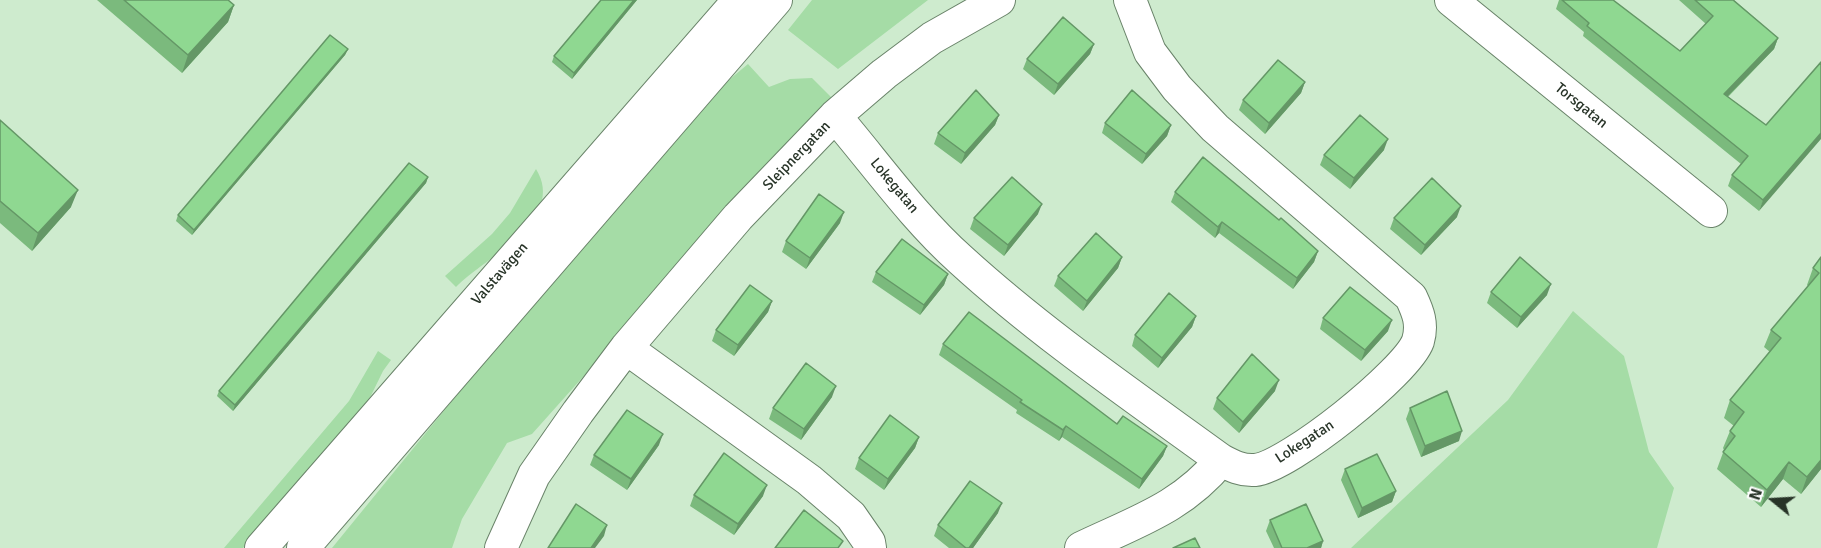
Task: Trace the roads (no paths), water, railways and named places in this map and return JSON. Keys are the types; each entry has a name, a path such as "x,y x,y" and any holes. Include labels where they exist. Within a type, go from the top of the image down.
{"street":[{"name":"Valstavägen","path":"261,548 739,0"},
{"name":"Valstavägen","path":"303,548 776,0"},
{"name":"Sleipnergatan","path":"501,548 534,475 626,348 738,217 835,116 932,38 999,0"},
{"name":"Lokegatan","path":"835,116 916,212 960,259 1024,312 1221,460 1238,469 1256,470 1319,435 1380,388 1404,363 1417,343 1421,327 1419,315 1411,297 1224,136 1177,88 1150,52 1130,0"},
{"name":"Torsgatan","path":"1451,0 1711,211"},
{"path":"626,348 809,480 851,516 869,542 870,548"},
{"path":"1081,548 1173,504 1201,484 1221,460"}]}
